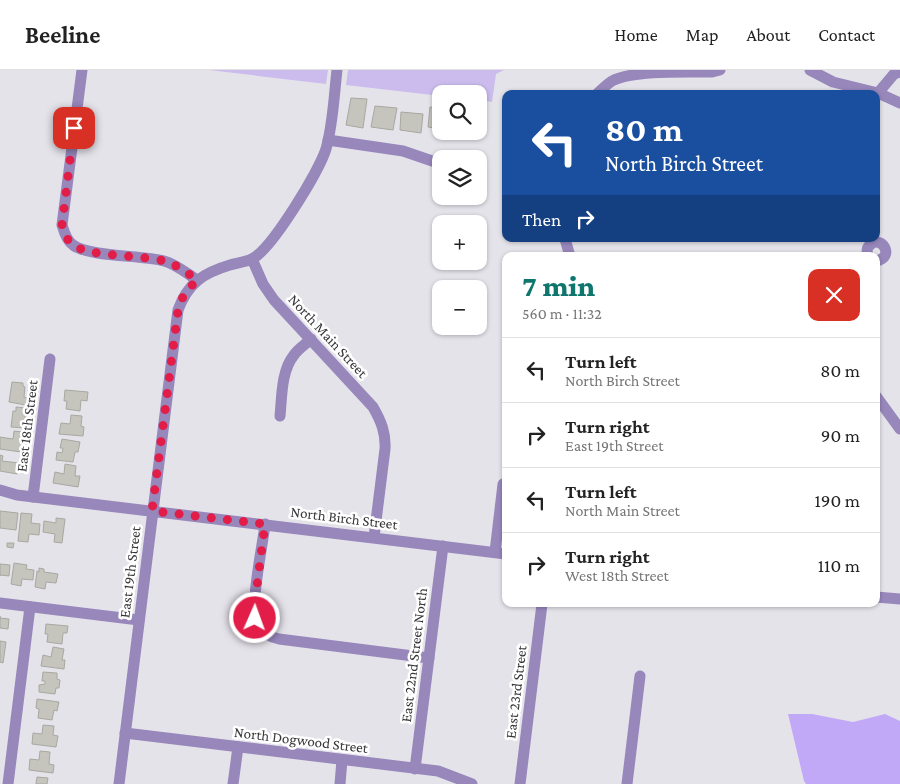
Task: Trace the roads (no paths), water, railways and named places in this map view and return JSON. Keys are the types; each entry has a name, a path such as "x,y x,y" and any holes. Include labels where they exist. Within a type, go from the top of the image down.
{"street":[{"path":"82,70 62,225 67,239 72,245 90,251 162,260 172,263 197,280 214,270 252,259 274,238 322,161 328,140 337,70"},
{"path":"601,90 612,81 632,75 712,72 720,70"},
{"path":"810,70 832,82 865,90"},
{"path":"880,91 894,74 900,72"},
{"path":"880,94 900,103"},
{"path":"328,140 403,151 432,161"},
{"path":"867,252 869,245 874,242 880,243 885,248 886,254 880,260"},
{"name":"North Main Street","path":"252,259 268,293 373,407 384,431 385,449 374,537"},
{"name":"East 19th Street","path":"119,784 178,310 184,294 197,280"},
{"path":"280,416 287,369 294,355 311,339"},
{"name":"East 18th Street","path":"33,497 50,359"},
{"path":"880,401 898,421"},
{"name":"North Birch Street","path":"0,490 17,495 501,553"},
{"path":"501,553 502,518"},
{"path":"265,524 254,609 255,618 260,628 267,635 279,639 429,658"},
{"name":"East 22nd Street North","path":"415,769 443,546"},
{"path":"880,597 900,599"},
{"path":"0,603 140,620"},
{"path":"8,784 30,607"},
{"name":"East 23rd Street","path":"520,784 542,607"},
{"path":"627,784 640,676"},
{"name":"North Dogwood Street","path":"125,733 438,771 465,783"},
{"path":"233,784 238,747"},
{"path":"340,784 342,760"}]}
